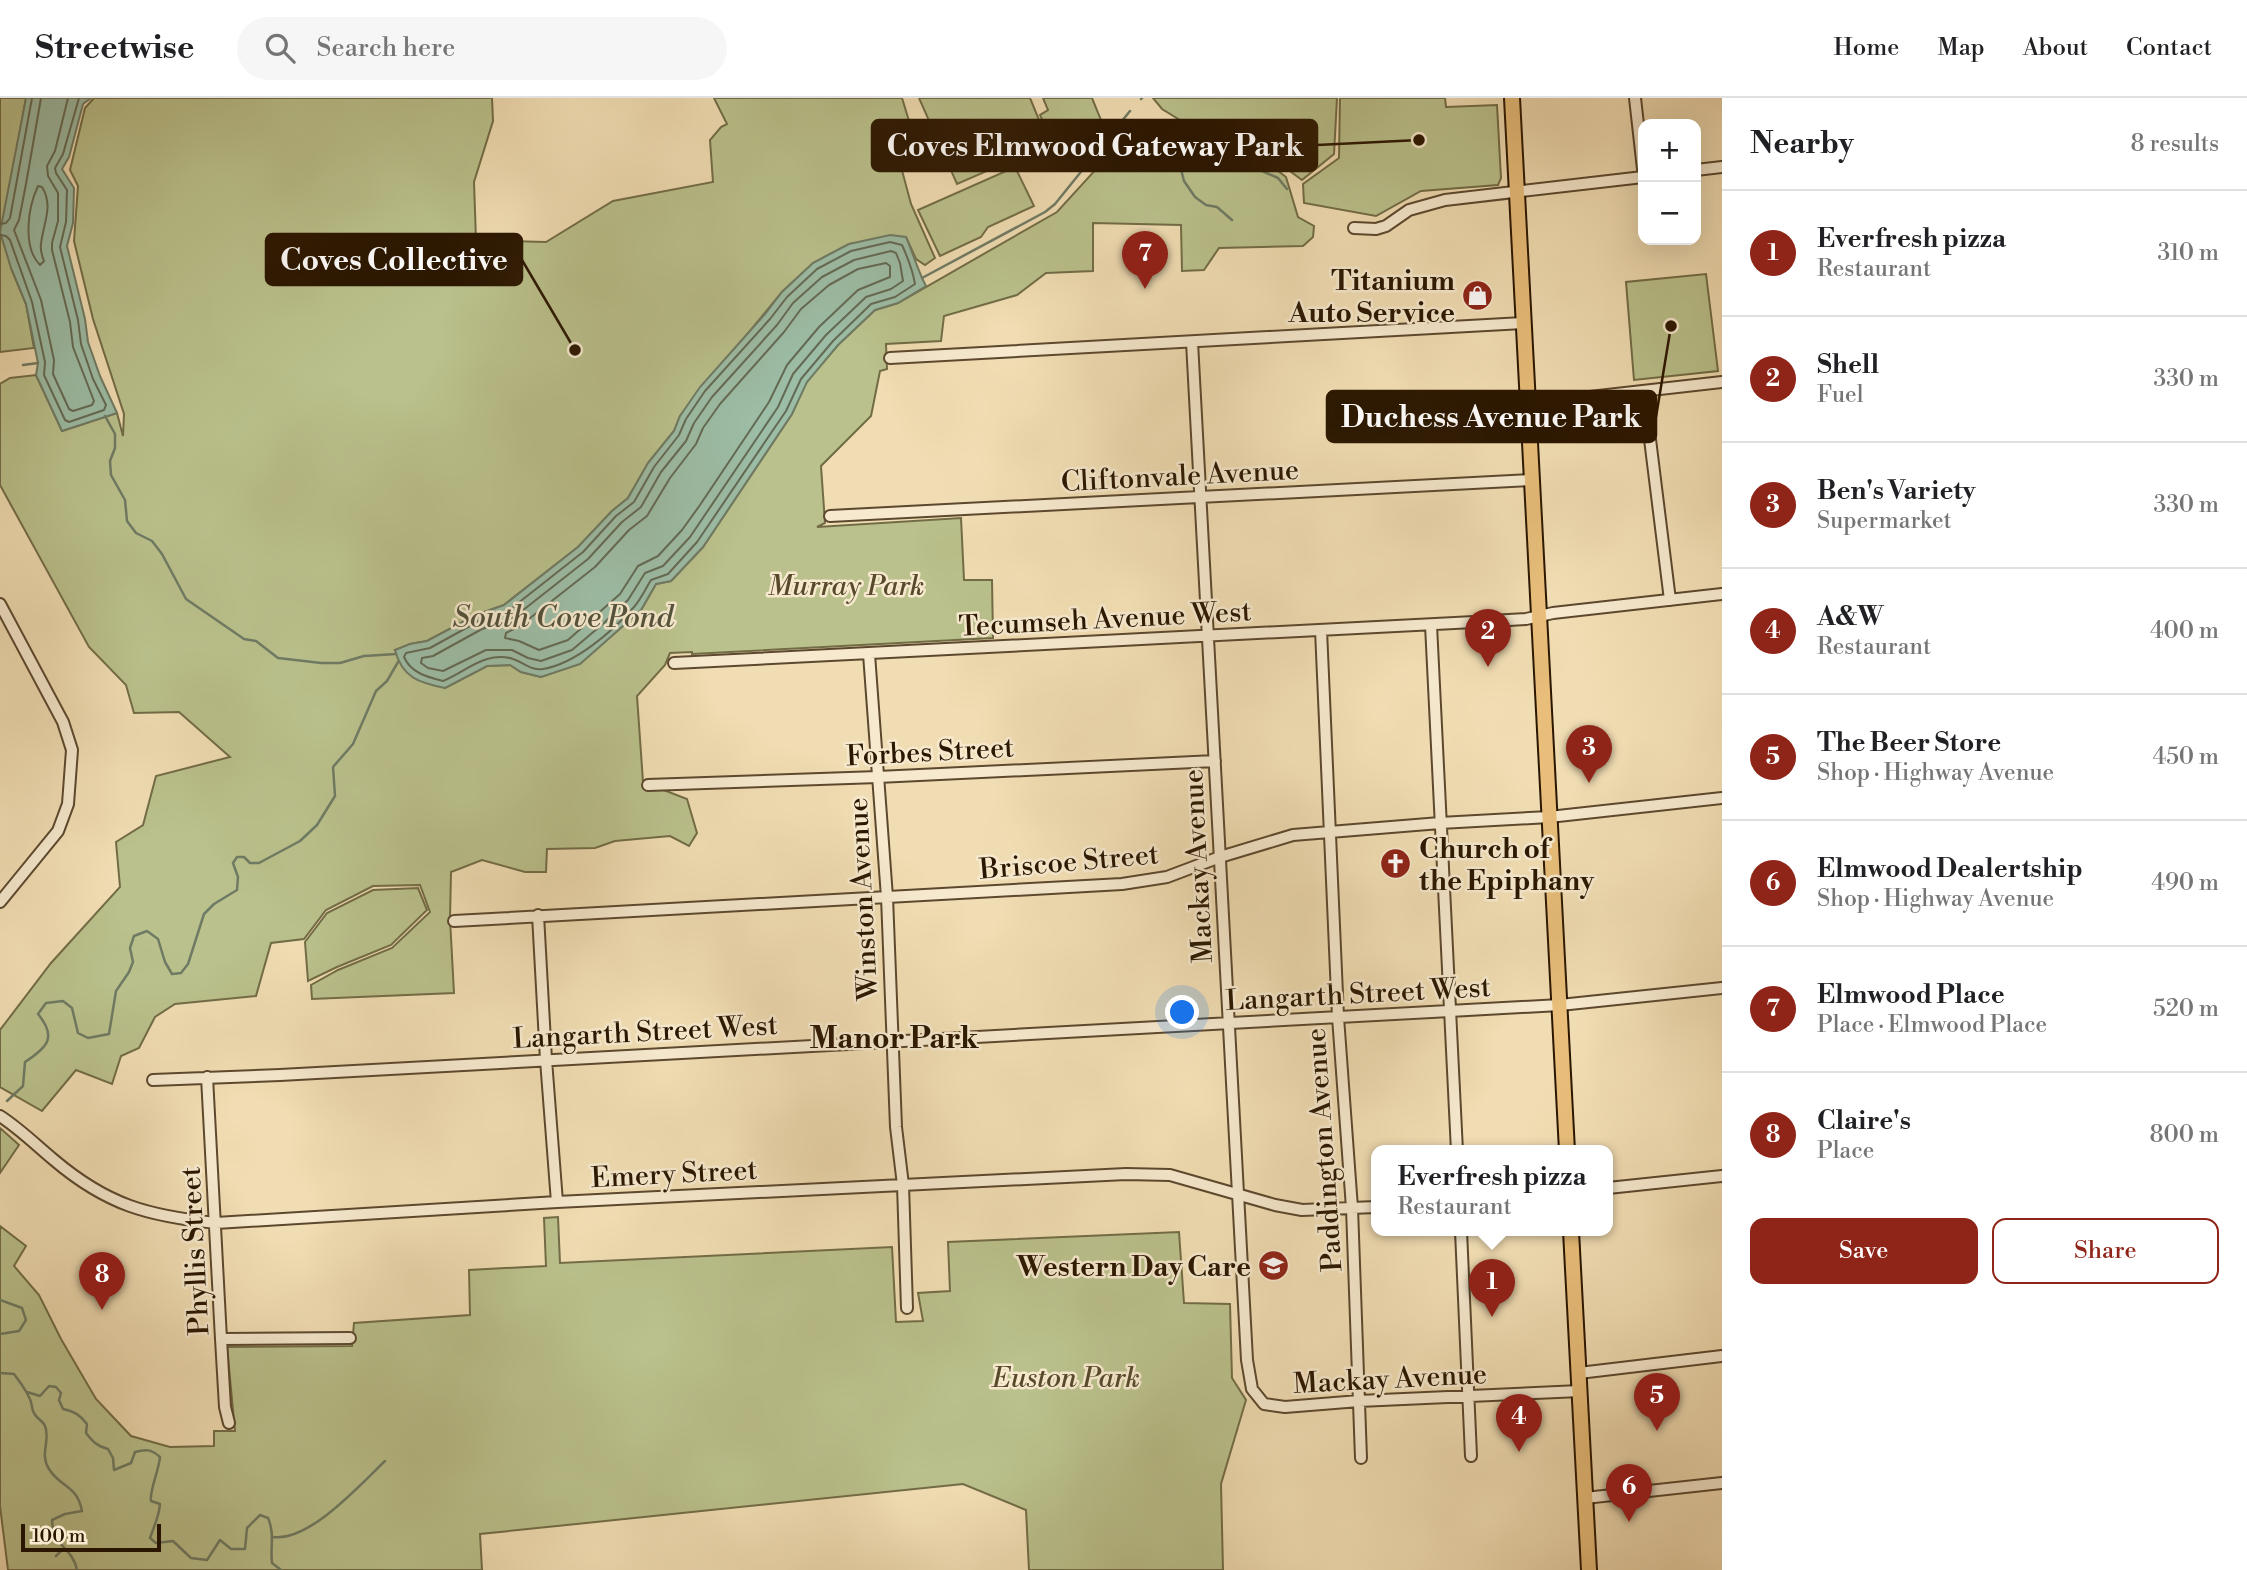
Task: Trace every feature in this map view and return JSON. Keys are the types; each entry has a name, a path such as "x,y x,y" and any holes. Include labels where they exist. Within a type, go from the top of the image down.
{"main road":[{"path":"1513,98 1567,1145"},
{"path":"1571,1236 1589,1570"}],"street":[{"path":"1635,98 1638,125"},
{"path":"1701,169 1722,167"},
{"path":"1354,228 1376,229 1386,226 1409,210 1446,200 1638,178"},
{"path":"890,358 1523,323"},
{"name":"Mackay Avenue","path":"1192,342 1227,1023 1247,1360 1252,1389 1264,1404 1285,1407 1580,1391"},
{"path":"1528,404 1722,382"},
{"path":"1644,391 1670,600"},
{"name":"Cliftonvale Avenue","path":"830,516 1531,480"},
{"name":"Tecumseh Avenue West","path":"674,663 1526,619 1553,613 1722,594"},
{"path":"0,604 63,722 72,750 68,804 58,831 0,902"},
{"path":"1431,625 1457,1145"},
{"name":"Paddington Avenue","path":"1321,630 1338,1017 1352,1209 1361,1458"},
{"name":"Winston Avenue","path":"869,654 887,897 896,1127 903,1185 906,1308"},
{"name":"Forbes Street","path":"648,785 1215,761"},
{"name":"Briscoe Street","path":"454,921 1122,884 1167,877 1220,857 1293,835 1549,817 1722,798"},
{"path":"538,915 557,1202"},
{"name":"Langarth Street West","path":"153,1080 1560,1005 1722,988"},
{"name":"Phyllis Street","path":"207,1077 225,1407 229,1423"},
{"name":"Emery Street","path":"0,1116 19,1128 56,1161 111,1199 147,1213 216,1223 557,1202 1147,1174 1170,1175 1301,1210 1371,1207"},
{"path":"1613,1187 1722,1176"},
{"path":"1461,1236 1471,1457"},
{"path":"221,1339 350,1338"},
{"path":"1579,1373 1722,1356"},
{"path":"1585,1498 1722,1483"}],"green space":[{"path":"0,98 26,98 11,181 11,268 26,304 34,348 0,352"},
{"name":"Murray Park","path":"94,98 492,98 493,121 474,182 476,240 546,242 613,201 713,182 710,140 727,124 714,98 902,98 917,147 900,154 896,148 911,204 935,258 925,265 916,259 906,237 849,244 813,263 782,292 680,416 674,431 648,463 628,498 578,547 504,605 476,615 427,641 395,650 445,688 487,666 510,665 521,672 541,677 580,663 641,610 656,584 671,581 703,547 792,414 806,382 838,345 875,310 898,303 1057,212 1118,145 1156,133 1225,137 1256,154 1286,177 1298,217 1314,226 1313,237 1303,246 1219,248 1204,270 1182,271 1181,225 1093,223 1093,271 1046,273 1017,295 944,316 941,341 886,344 887,369 880,371 871,416 821,466 825,523 817,527 961,518 964,580 992,580 993,638 670,653 665,665 637,696 643,782 687,799 697,833 689,846 670,836 615,841 595,848 547,849 546,872 525,872 482,860 451,872 450,919 454,993 312,999 311,985 338,970 392,948 430,912 420,885 373,886 326,910 304,939 271,943 256,996 175,1004 155,1017 139,1048 121,1056 112,1084 76,1070 42,1111 0,1087 0,1030 51,963 120,887 116,842 143,825 156,776 230,757 179,712 134,713 126,685 89,647 0,485 0,384 10,378 36,375 62,431 117,413 123,436 124,414 93,319 74,241 78,186 70,170 85,108"},
{"path":"919,98 1030,98 1049,144 957,184"},
{"path":"1043,98 1092,98 1101,120 1072,138 1056,152 1040,115 1048,110"},
{"path":"1153,98 1337,98 1334,154 1302,180 1255,145 1228,133 1193,128 1162,109"},
{"path":"1340,98 1445,98 1446,107 1497,105 1501,178 1498,185 1421,191 1376,216 1304,203 1303,184 1339,158"},
{"path":"1015,167 1034,206 988,227 981,237 940,256 918,210"},
{"path":"1706,274 1718,371 1634,380 1626,282"},
{"path":"418,888 427,910 391,945 308,981 305,942 327,913 373,890"},
{"path":"0,1128 19,1145 0,1173"},
{"name":"Euston Park","path":"558,1217 560,1263 892,1247 896,1322 923,1321 918,1293 950,1291 948,1242 1179,1232 1184,1303 1230,1304 1232,1378 1246,1400 1221,1484 1223,1570 1029,1570 1026,1510 963,1484 480,1534 482,1570 8,1570 0,1506 0,1226 26,1246 14,1266 39,1295 96,1399 131,1436 170,1447 214,1446 214,1431 235,1431 227,1347 352,1346 354,1323 470,1315 469,1270 546,1266 544,1218"}],"water":[{"path":"26,98 91,98 83,104 69,157 62,169 74,188 73,223 67,246 88,342 117,413 62,431 36,375 38,363 26,304 0,232"},
{"name":"South Cove Pond","path":"890,235 906,237 926,286 898,303 875,310 838,345 807,382 792,414 703,547 671,581 656,584 641,610 580,664 541,677 521,672 510,665 487,666 445,688 420,681 407,673 395,650 427,641 476,615 504,605 578,547 628,498 648,463 674,431 680,416 700,387 782,292 813,263 849,244"}],"waterway":[{"path":"922,278 1045,212 1055,204 1130,111"},
{"path":"1114,133 1133,128 1170,131 1173,139 1222,140 1232,145 1262,171 1278,178 1287,189"},
{"path":"1173,139 1184,181 1195,197 1206,205 1217,207 1232,220"},
{"path":"23,365 38,363"},
{"path":"105,416 115,434 115,448 110,461 111,475 125,500 127,521 136,533 152,541 162,554 186,599 244,639 256,641 278,658 340,663 364,656 396,654"},
{"path":"7,1101 23,1086 25,1062 47,1041 47,1029 38,1014 46,1003 63,1001 72,1008 78,1033 88,1038 109,1034 116,991 133,962 130,948 134,936 147,931 158,939 172,974 181,973 188,964 204,914 214,904 237,890 238,877 233,863 237,857 244,857 250,863 259,863 300,841 317,825 335,796 333,767 353,744 376,691 387,681 398,662"},
{"path":"0,1300 22,1308 26,1320 19,1331 0,1334"},
{"path":"0,1373 14,1374 26,1391 33,1412 45,1426 46,1463 54,1475 73,1491 80,1503 82,1511 52,1520 56,1536 75,1562 77,1570"},
{"path":"27,1392 40,1396 49,1386 56,1387 61,1393 59,1400 63,1409 82,1418 87,1424 86,1433 98,1445 108,1449 113,1458 114,1470 131,1463 135,1452 142,1450 154,1452 160,1457 151,1497 151,1501 160,1504 150,1538 156,1543 173,1541 191,1558 207,1560 220,1540 231,1549 245,1549 247,1528 260,1515 268,1518 272,1535 272,1563 281,1570"},
{"path":"273,1537 302,1531 318,1521 348,1497 385,1461"},
{"path":"56,1556 64,1548"}],"place":[{"name":"Coves Elmwood Gateway Park","path":"1419,140"},
{"name":"Elmwood Place","path":"1145,289"},
{"name":"Titanium Auto Service","path":"1478,296"},
{"name":"Duchess Avenue Park","path":"1671,326"},
{"name":"Coves Collective","path":"575,350"},
{"name":"Shell","path":"1488,667"},
{"name":"Ben's Variety","path":"1589,783"},
{"name":"Church of the Epiphany","path":"1396,864"},
{"name":"Western Day Care","path":"1274,1266"},
{"name":"Claire's","path":"102,1310"},
{"name":"Everfresh pizza","path":"1492,1317"},
{"name":"The Beer Store","path":"1657,1431"},
{"name":"A&W","path":"1519,1452"},
{"name":"Elmwood Dealertship","path":"1629,1522"}],"district":[{"name":"Manor Park","path":"894,1038"}]}
